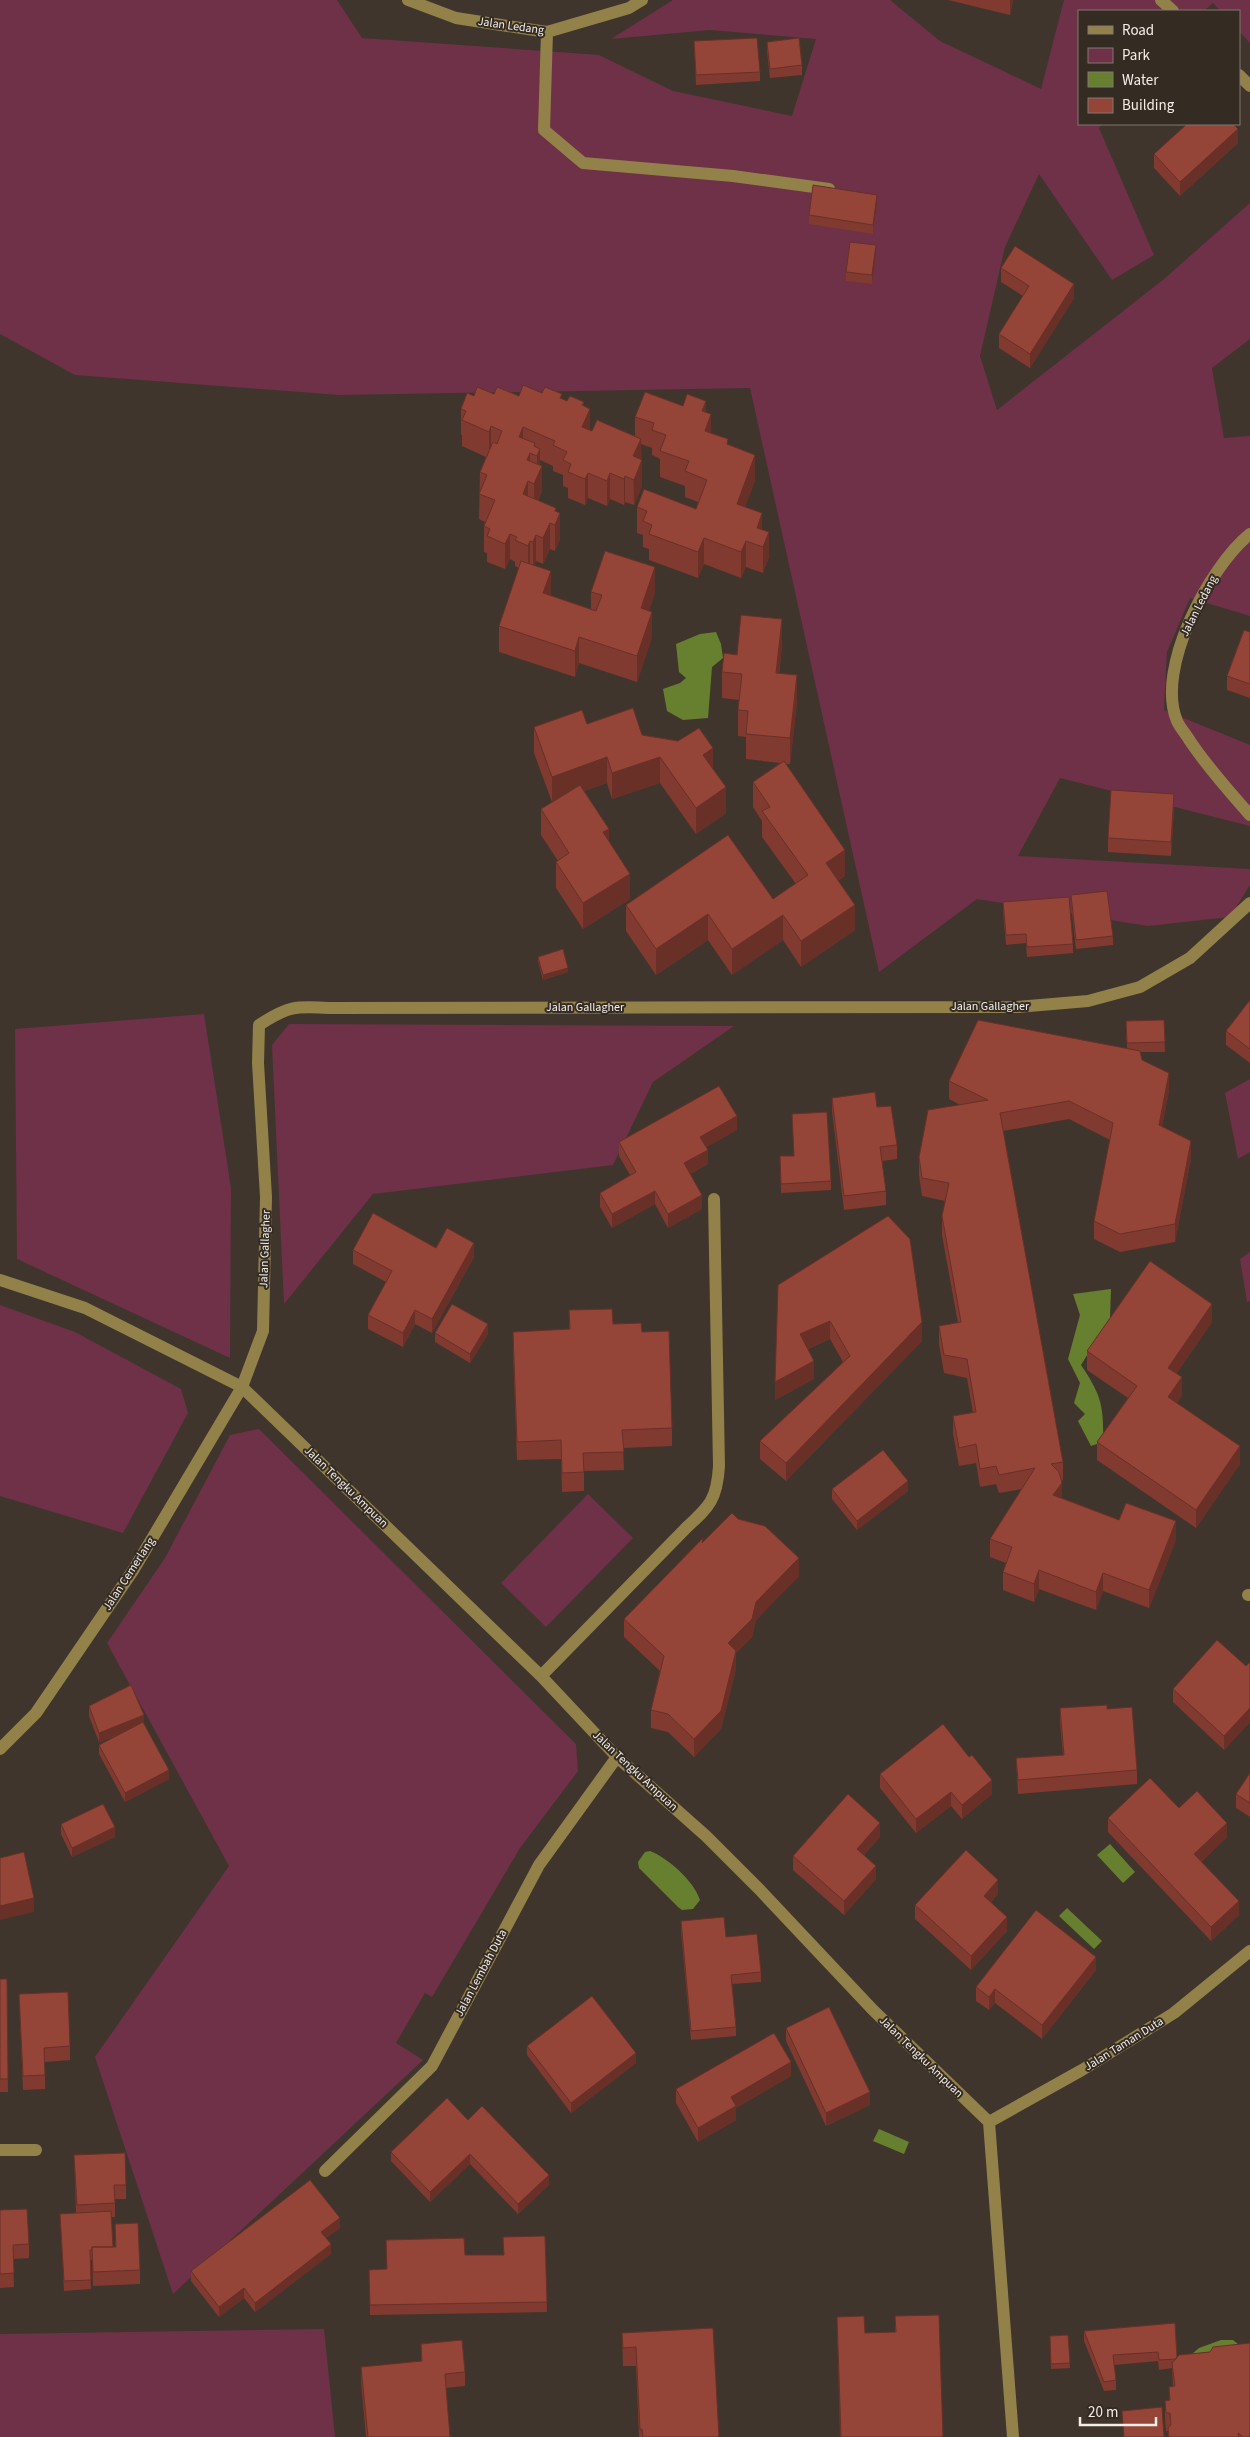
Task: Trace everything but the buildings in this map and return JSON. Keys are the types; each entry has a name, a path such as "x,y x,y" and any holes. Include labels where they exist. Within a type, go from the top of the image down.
{"street":[{"name":"Jalan Ledang","path":"408,0 456,18 546,32 629,8 642,0"},
{"path":"1161,0 1172,10"},
{"path":"546,32 544,130 583,163 733,176 840,190"},
{"path":"1240,76 1250,86"},
{"name":"Jalan Ledang","path":"1250,534 1236,546 1209,582 1182,638 1171,688 1177,721 1206,764 1250,815"},
{"name":"Jalan Gallagher","path":"242,1387 263,1331 266,1197 258,1063 259,1025 280,1011 297,1006 329,1008 1017,1007 1088,1001 1140,987 1190,958 1250,903"},
{"path":"541,1676 708,1508 718,1486 720,1466 714,1199"},
{"name":"Jalan Tengku Ampuan","path":"0,1280 85,1308 242,1387 541,1676 618,1757 733,1863 874,2010 988,2122"},
{"name":"Jalan Cemerlang","path":"0,1749 36,1712 134,1569 242,1387"},
{"name":"Jalan Lembah Duta","path":"325,2171 432,2066 539,1865 618,1757"},
{"name":"Jalan Taman Duta","path":"988,2122 1082,2070 1174,2013 1250,1951"},
{"path":"988,2122 1014,2437"},
{"path":"0,2150 36,2150"}],"green space":[{"path":"0,0 337,0 362,38 599,55 673,91 792,116 816,39 710,30 611,39 673,0 890,0 940,41 1041,89 1064,0 1250,0 1250,43 1240,32 1240,10 1219,10 1213,3 1205,10 1078,10 1078,125 1101,125 1099,128 1154,255 1112,280 1039,174 1005,247 980,356 997,410 1164,279 1250,203 1250,339 1212,368 1224,438 1250,436 1250,616 1190,598 1167,652 1164,710 1250,745 1250,826 1060,778 1018,856 1250,869 1250,885 1230,917 1148,926 977,899 879,972 750,388 340,395 75,375 0,334"},
{"path":"204,1014 231,1188 230,1358 17,1259 15,1029"},
{"path":"289,1024 734,1026 653,1082 613,1165 373,1194 284,1304 272,1045"},
{"path":"1250,1079 1250,1152 1238,1159 1225,1093"},
{"path":"1250,1252 1250,1301 1247,1302 1240,1259"},
{"path":"0,1305 75,1332 181,1389 188,1413 123,1533 0,1496"},
{"path":"259,1429 576,1744 578,1771 520,1848 432,1997 425,1993 396,2043 423,2060 173,2294 95,2057 229,1866 107,1643 165,1558 230,1435"},
{"path":"588,1494 633,1538 546,1627 501,1583"},
{"path":"324,2329 335,2437 0,2437 0,2334"}],"water":[{"path":"716,632 721,644 723,658 712,667 708,718 683,720 667,711 663,689 680,683 686,678 679,672 676,644 700,634"},
{"path":"1111,1289 1110,1318 1081,1365 1093,1384 1102,1409 1103,1442 1091,1446 1078,1421 1085,1414 1074,1403 1080,1383 1068,1359 1080,1315 1073,1294"},
{"path":"1110,1844 1135,1872 1123,1883 1097,1855"},
{"path":"650,1851 665,1859 680,1871 692,1885 700,1900 693,1909 682,1910 678,1907 639,1868 638,1862 645,1852"},
{"path":"1067,1908 1102,1941 1094,1949 1059,1916"},
{"path":"879,2129 909,2142 904,2154 873,2141"},
{"path":"1221,2340 1233,2340 1244,2349 1192,2354 1199,2348"}]}
